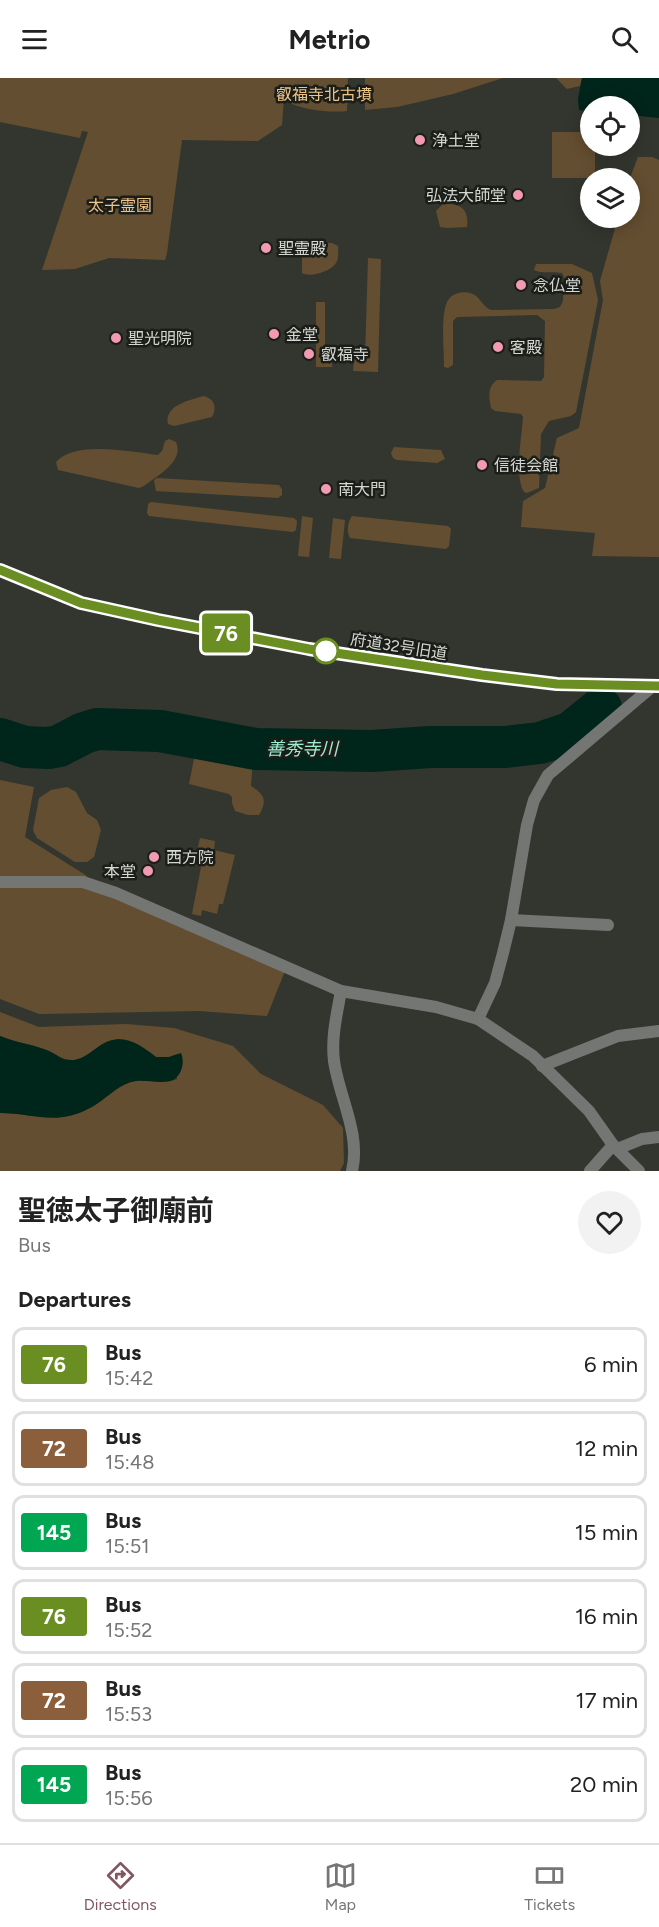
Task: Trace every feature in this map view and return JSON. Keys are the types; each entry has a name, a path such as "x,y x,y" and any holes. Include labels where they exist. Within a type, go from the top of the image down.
{"street":[{"name":"府道32号旧道","path":"0,570 81,603 309,649 557,684 656,686"},
{"path":"478,1019 495,983 534,800 548,775 656,686"},
{"path":"0,882 83,882 116,893 341,991 403,1001 478,1019 533,1056 589,1111 615,1147 639,1171"},
{"path":"510,920 608,925"},
{"path":"341,991 334,1035 334,1058 353,1145 352,1171"},
{"path":"542,1066 618,1036 659,1031"},
{"path":"590,1171 615,1147 642,1139 659,1137"}],"green space":[{"name":"太子霊園","path":"0,78 348,78 347,111 333,112 304,108 284,98 282,125 258,141 182,140 165,260 109,258 75,269 42,270 88,132 82,131 80,138 0,122"},
{"name":"叡福寺北古墳","path":"365,78 503,78 453,94 397,107 365,110"},
{"path":"556,78 582,78 580,86 567,89"},
{"path":"552,132 580,132 580,156 595,156 595,168 580,168 580,178 552,178"},
{"path":"638,157 652,157 659,160 659,557 592,556 595,533 521,527 523,501 545,488 557,438 579,428 603,300 600,281 615,228 640,228 640,168 634,168"},
{"path":"443,204 454,204 462,208 465,211 467,227 440,227 436,211"},
{"path":"332,243 338,246 335,265 327,271 316,274 302,273 302,245"},
{"path":"368,258 381,259 378,372 353,371 354,359 365,359"},
{"path":"536,264 572,264 592,273 598,300 576,412 571,416 549,421 541,434 539,488 527,493 524,492 519,476 523,417 521,414 495,411 491,408 490,392 497,380 541,381 544,377 545,321 537,315 457,317 453,321 453,365 448,368 444,367 443,320 449,299 461,292 473,294 491,310 560,307 563,301 564,277 562,273 534,270"},
{"path":"316,302 325,302 325,358 332,358 332,367 316,367"},
{"path":"204,396 211,399 214,404 212,417 174,426 168,424 170,412 179,404"},
{"path":"169,439 176,442 178,449 173,462 162,473 139,488 58,470 56,462 65,455 90,449 158,455 165,441"},
{"path":"394,447 441,450 445,459 437,463 397,460 391,453"},
{"path":"157,478 279,485 282,495 278,498 156,491 154,480"},
{"path":"151,502 294,518 297,521 296,530 293,532 149,516 148,504"},
{"path":"302,516 313,518 309,557 298,556"},
{"path":"352,516 448,526 451,529 449,546 446,549 350,538 348,527"},
{"path":"333,518 345,520 341,559 329,558"},
{"path":"199,746 253,758 251,786 262,795 264,801 259,815 248,815 235,811 232,797 229,794 189,784 196,749"},
{"path":"0,780 34,787 25,837 87,876 86,886 285,971 267,1016 199,1011 39,1014 0,999"},
{"path":"67,787 76,792 87,813 97,820 101,830 94,857 87,862 75,862 37,838 33,830 39,798 51,790"},
{"path":"200,838 215,841 214,850 235,855 223,904 219,904 217,914 202,910 201,916 192,914 201,867 194,865"},
{"path":"0,1012 39,1027 126,1024 174,1028 233,1046 261,1074 323,1105 343,1128 344,1163 340,1171 0,1171 0,1113 57,1117 79,1113 131,1082 142,1080 165,1082 177,1079 177,1054 169,1057 156,1057 136,1043 121,1039 106,1042 81,1058 66,1060 43,1049 0,1036"}],"shaded area":[{"path":"582,78 659,78 659,118 640,116 640,96 580,96 580,110 578,98"},
{"path":"0,1036 70,1060 84,1057 106,1042 121,1039 135,1043 156,1057 169,1057 181,1053 183,1064 181,1072 173,1080 131,1082 79,1113 46,1118 0,1113"}],"waterway":[{"name":"善秀寺川","path":"0,739 25,747 48,748 59,746 97,729 160,731 256,749 372,751 430,747 506,747 540,743 570,733 601,708"}],"bus line":[{"name":"76","path":"0,570 81,603 309,649 557,684 659,686"}],"place":[{"name":"浄土堂","path":"420,140"},
{"name":"弘法大師堂","path":"518,195"},
{"name":"聖霊殿","path":"266,248"},
{"name":"念仏堂","path":"521,285"},
{"name":"金堂","path":"274,334"},
{"name":"聖光明院","path":"116,338"},
{"name":"客殿","path":"498,347"},
{"name":"叡福寺","path":"309,354"},
{"name":"信徒会館","path":"482,465"},
{"name":"南大門","path":"326,489"},
{"name":"西方院","path":"154,857"},
{"name":"本堂","path":"148,871"}]}
